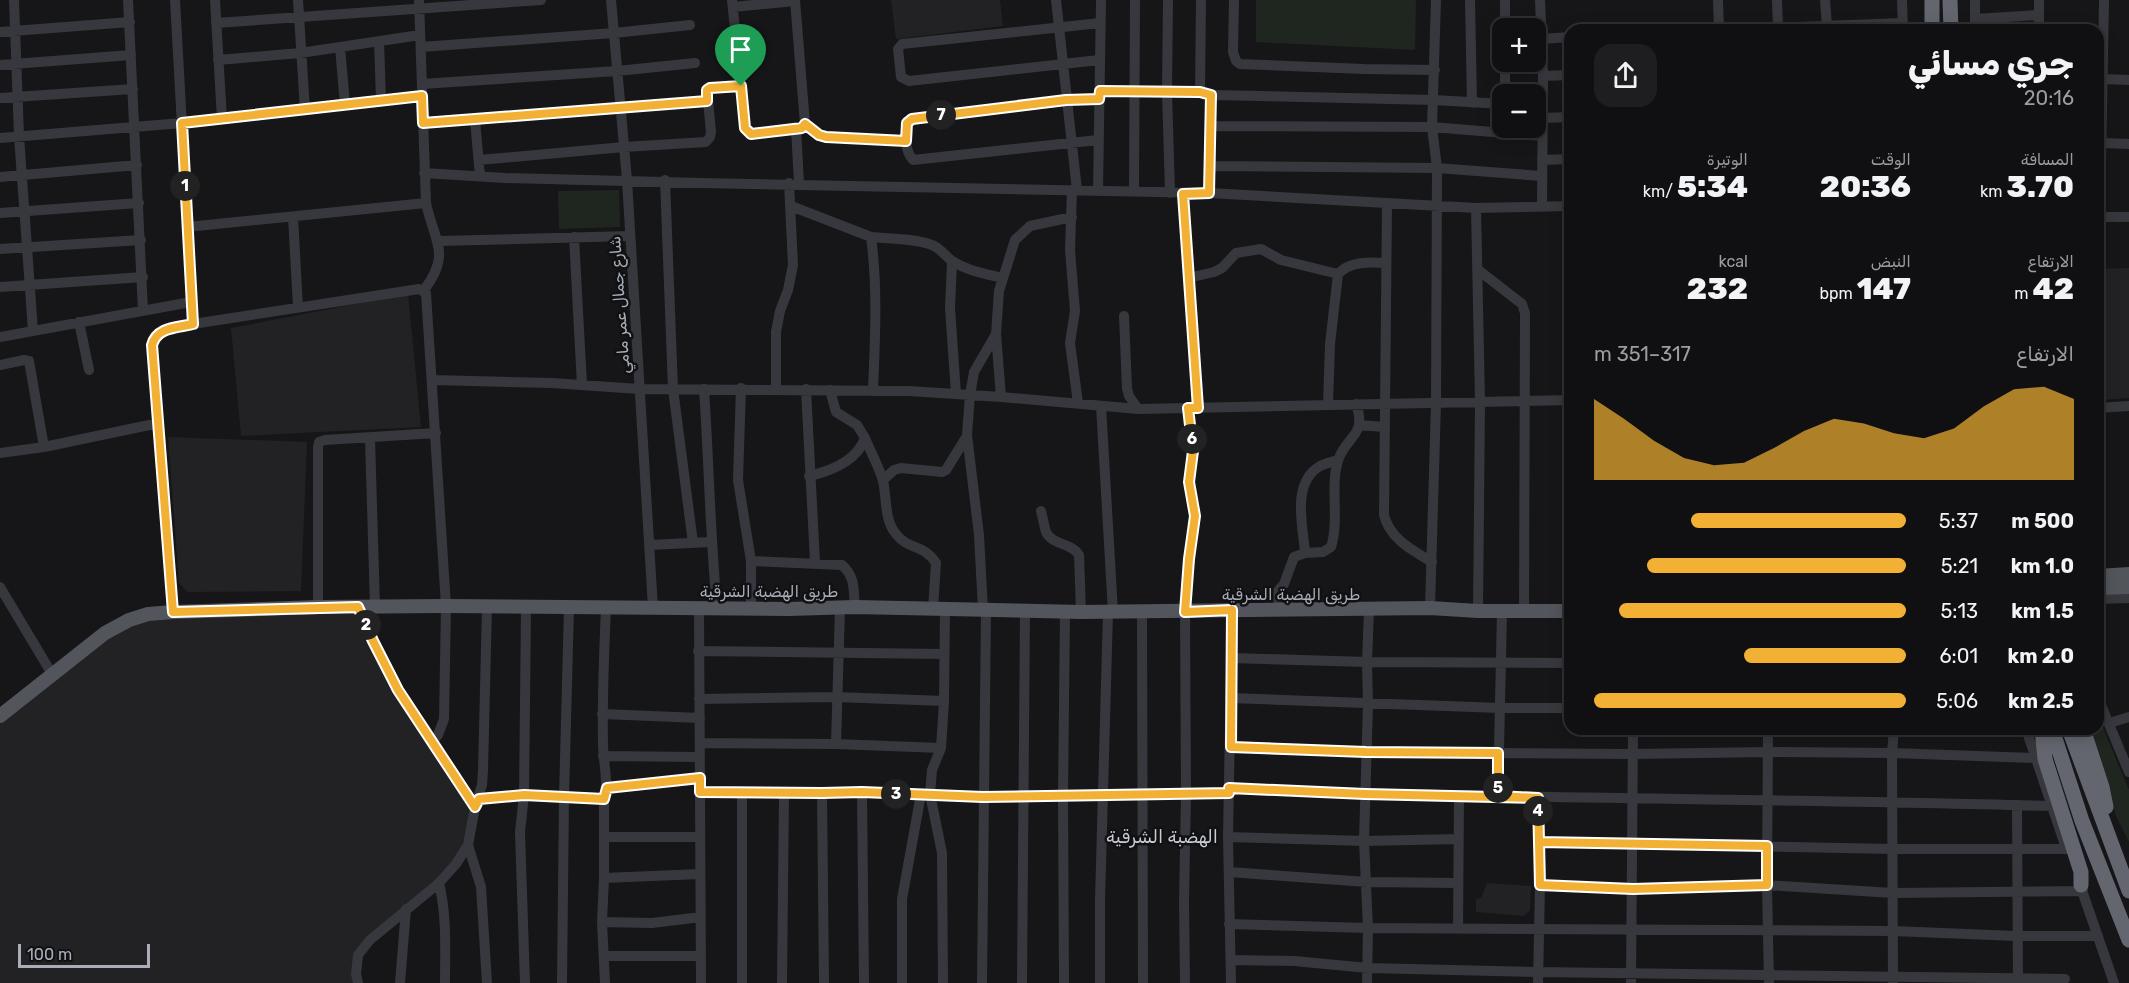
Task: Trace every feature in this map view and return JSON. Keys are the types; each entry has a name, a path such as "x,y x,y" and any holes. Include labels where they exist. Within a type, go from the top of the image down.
{"highway":[{"path":"1932,0 1932,24"},
{"path":"1950,0 1950,24"},
{"path":"2043,735 2045,759 2081,872 2082,888"},
{"path":"2054,735 2082,821 2129,940"},
{"path":"2071,735 2129,891"},
{"path":"2086,735 2102,787 2113,848"}],"main road":[{"path":"2104,576 2129,574"},
{"path":"2104,588 2129,587"},
{"name":"طريق الهضبة الشرقية","path":"0,716 105,633 129,620 148,614 173,612 318,607 446,606 526,608 855,607 1081,612 1430,608 1478,611 1564,611"}],"street":[{"path":"14,0 19,136 33,331"},
{"path":"128,0 144,311"},
{"path":"175,0 193,324"},
{"path":"215,0 222,119"},
{"path":"298,0 305,110"},
{"path":"216,23 419,4 541,0"},
{"name":"شارع جمال عمر مامي","path":"611,0 627,180 653,608"},
{"path":"1056,0 1074,190 1070,250 1075,311 1070,343 1078,403"},
{"path":"1098,191 1101,0"},
{"path":"1134,192 1136,0"},
{"path":"1168,0 1167,92 1170,193"},
{"path":"1200,92 1201,0"},
{"path":"1234,0 1233,52 1236,61 1240,64 1435,70"},
{"path":"1430,608 1436,403 1437,168 1432,127 1436,0"},
{"path":"1470,0 1472,103"},
{"path":"1505,0 1505,18"},
{"path":"1540,0 1541,18"},
{"path":"1718,0 1718,24"},
{"path":"1778,0 1778,24"},
{"path":"1825,0 1827,24"},
{"path":"1902,0 1903,24"},
{"path":"1975,0 1975,24"},
{"path":"2038,0 2038,24"},
{"path":"2104,0 2104,24"},
{"path":"776,388 776,332 793,265 790,206 800,127 795,1 732,4 745,128 748,132 751,134 800,127 826,137 906,141"},
{"path":"419,4 426,203 430,222 438,241 440,261 435,275 424,290"},
{"path":"1981,24 2038,15"},
{"path":"0,32 130,22"},
{"path":"1099,60 909,81 902,77 898,49 902,44 1100,23"},
{"path":"421,47 690,25"},
{"path":"218,60 300,53 420,35"},
{"path":"1546,39 1564,37"},
{"path":"379,41 381,101"},
{"path":"340,47 345,105"},
{"path":"0,65 131,55"},
{"path":"422,84 617,71 695,63"},
{"path":"1542,84 1543,72"},
{"path":"1543,76 1564,75"},
{"path":"2104,79 2129,80"},
{"path":"479,160 706,142 711,132 707,90 741,86"},
{"path":"0,98 133,89"},
{"path":"1098,140 913,160 910,158 906,141 907,123 912,119 1135,92 1200,92 1211,95 1434,100 1492,104"},
{"path":"1209,193 1211,95"},
{"path":"0,138 182,123 422,96"},
{"path":"423,123 707,101"},
{"path":"1546,118 1564,117"},
{"path":"475,120 480,176"},
{"path":"1210,126 1432,127 1492,132"},
{"path":"1542,138 1542,206"},
{"path":"2104,143 2129,144"},
{"path":"1542,160 1564,159"},
{"path":"0,177 137,165"},
{"path":"1210,166 1437,168 1541,176"},
{"path":"424,173 627,180 1209,193 1476,208 1564,206"},
{"path":"665,180 674,389 693,543"},
{"path":"1183,194 1193,408 1193,451 1189,482 1195,516 1185,612 1185,983"},
{"path":"0,213 139,203"},
{"path":"188,227 426,203"},
{"path":"1386,203 1384,404 1386,523 1394,536 1403,544 1432,562"},
{"path":"790,206 871,237 932,245 941,249 952,262 1003,278"},
{"path":"1476,208 1480,402 1478,611"},
{"path":"293,217 298,307"},
{"path":"1001,396 996,334 999,291 1015,240 1030,226 1072,217"},
{"path":"2104,217 2129,217"},
{"path":"438,241 629,236"},
{"path":"574,237 582,385"},
{"path":"871,237 876,325 873,391"},
{"path":"0,249 141,240"},
{"path":"1188,278 1214,272 1222,268 1236,254 1261,249 1281,260 1338,274"},
{"path":"952,262 950,308 956,394"},
{"path":"1328,404 1330,344 1338,274 1346,267 1363,262 1385,263"},
{"path":"1478,269 1515,298 1524,308 1524,611"},
{"path":"0,287 142,277"},
{"path":"173,612 152,345 154,336 159,332 193,324 424,290"},
{"path":"424,290 428,297 446,606 444,719 438,735 432,741"},
{"path":"0,337 191,302"},
{"path":"1124,316 1127,388 1129,396 1138,409"},
{"path":"79,322 89,370"},
{"path":"982,983 984,610 979,535 967,435 974,372 996,334"},
{"path":"0,365 29,361 44,447"},
{"path":"433,380 639,389 776,388 956,394 1138,409 1564,400"},
{"path":"741,388 738,480 751,561 751,608"},
{"path":"704,389 710,478 711,542 717,608"},
{"path":"806,389 815,562"},
{"path":"830,390 836,412 857,425 865,438 883,480 888,515 894,533 903,541 928,552 936,563 944,654 941,748 926,794 902,898 902,983"},
{"path":"1280,610 1278,591 1285,582 1292,559 1296,555 1323,552 1331,547 1335,533 1338,460 1353,440 1359,425 1359,412 1356,404"},
{"path":"1100,983 1102,796 1110,612 1101,406"},
{"path":"2104,408 2129,406"},
{"path":"0,453 44,447 159,423"},
{"path":"1359,425 1384,427"},
{"path":"318,607 319,442 436,433"},
{"path":"883,480 894,470 901,468 942,472 967,435"},
{"path":"370,438 375,607"},
{"path":"809,476 834,470 862,446 865,438"},
{"path":"1305,554 1301,504 1303,490 1308,478 1320,466 1338,460"},
{"path":"1041,511 1047,532 1053,539 1074,548 1079,555 1081,612"},
{"path":"649,545 711,542"},
{"path":"751,561 815,562 842,565 850,573 855,607"},
{"path":"0,587 52,674"},
{"path":"2104,599 2129,598"},
{"path":"0,600 14,610"},
{"path":"358,607 398,690 477,803"},
{"path":"358,983 356,974 358,956 370,940 439,883 456,864 468,844 483,770 486,607"},
{"path":"525,983 520,832 524,795 526,608"},
{"path":"562,983 568,608"},
{"path":"605,983 602,922 605,793 602,714 606,608"},
{"path":"699,608 701,983"},
{"path":"836,744 840,608"},
{"path":"1022,983 1025,610"},
{"path":"1231,983 1228,837 1232,610"},
{"path":"1367,983 1368,928 1364,841 1369,610"},
{"path":"1064,983 1065,611"},
{"path":"1498,796 1502,611"},
{"path":"1142,612 1143,983"},
{"path":"698,651 944,654"},
{"path":"1232,658 1367,662 1564,663"},
{"path":"699,699 836,697 944,701"},
{"path":"1230,698 1500,708 1564,708"},
{"path":"2104,712 2129,772"},
{"path":"602,714 699,718"},
{"path":"2109,723 2129,717"},
{"path":"1631,977 1633,735"},
{"path":"1768,735 1769,979"},
{"path":"1893,979 1894,735"},
{"path":"2028,735 2114,983"},
{"path":"700,743 836,744 941,748"},
{"path":"1231,747 1366,752 1892,753 2035,758"},
{"path":"603,756 699,757"},
{"path":"477,803 524,795 564,797 605,793 700,778"},
{"path":"700,792 862,792 983,797 1186,795 1229,791 1632,800 1768,799 2051,806"},
{"path":"742,792 742,983"},
{"path":"862,792 864,983"},
{"path":"782,983 784,793"},
{"path":"822,793 824,983"},
{"path":"926,794 942,853 944,983"},
{"path":"1458,929 1459,796"},
{"path":"1538,798 1540,885 1538,978"},
{"path":"2017,805 2018,981"},
{"path":"604,837 700,837"},
{"path":"1228,837 1364,841 1458,839"},
{"path":"1539,842 1894,849 2067,849"},
{"path":"468,844 481,887 487,983"},
{"path":"1229,872 1367,882 1458,883"},
{"path":"604,878 700,874"},
{"path":"439,883 444,902 445,983"},
{"path":"1540,885 1633,889 1767,885 1893,892 2082,888"},
{"path":"400,983 406,909"},
{"path":"602,922 652,923 701,917"},
{"path":"1229,924 1539,931 1893,931 2016,936 2098,936"},
{"path":"605,956 700,956"},
{"path":"1231,960 1294,961 1368,968 1538,978 2018,981 2065,979"}],"shaded area":[{"path":"891,0 1000,0 1003,26 896,39"},
{"path":"1256,0 1416,0 1415,50 1256,42"},
{"path":"619,190 620,227 559,229 558,191"},
{"path":"2129,268 2129,398 2104,400 2104,269"},
{"path":"408,294 421,427 241,436 231,328"},
{"path":"168,437 307,442 301,591 187,592 179,583"},
{"path":"358,607 373,641 475,807 456,864 358,956 358,983 0,983 0,716 129,620"},
{"path":"2104,730 2129,790 2129,842 2116,816 2092,735 2104,735"},
{"path":"1487,883 1531,886 1530,910 1524,916 1476,912 1476,899 1481,898"}],"district":[{"name":"الهضبة الشرقية","path":"1162,837"}],"route":[{"path":"741,86 710,88 707,90 707,101 475,120 423,123 422,96 182,123 193,324 159,332 154,336 152,345 173,612 358,607 398,690 475,807 479,799 524,795 604,799 607,788 700,778 700,792 862,792 983,797 1186,795 1229,793 1229,788 1538,798 1539,842 1767,846 1767,885 1633,889 1540,885 1539,842 1538,798 1498,796 1498,753 1366,752 1231,747 1232,610 1185,612 1195,516 1189,482 1193,451 1188,408 1198,408 1183,194 1209,193 1212,144 1211,95 1200,92 1100,91 1099,99 1066,100 912,119 907,123 906,141 826,137 819,135 805,124 802,128 751,134 745,128 741,86"}]}
